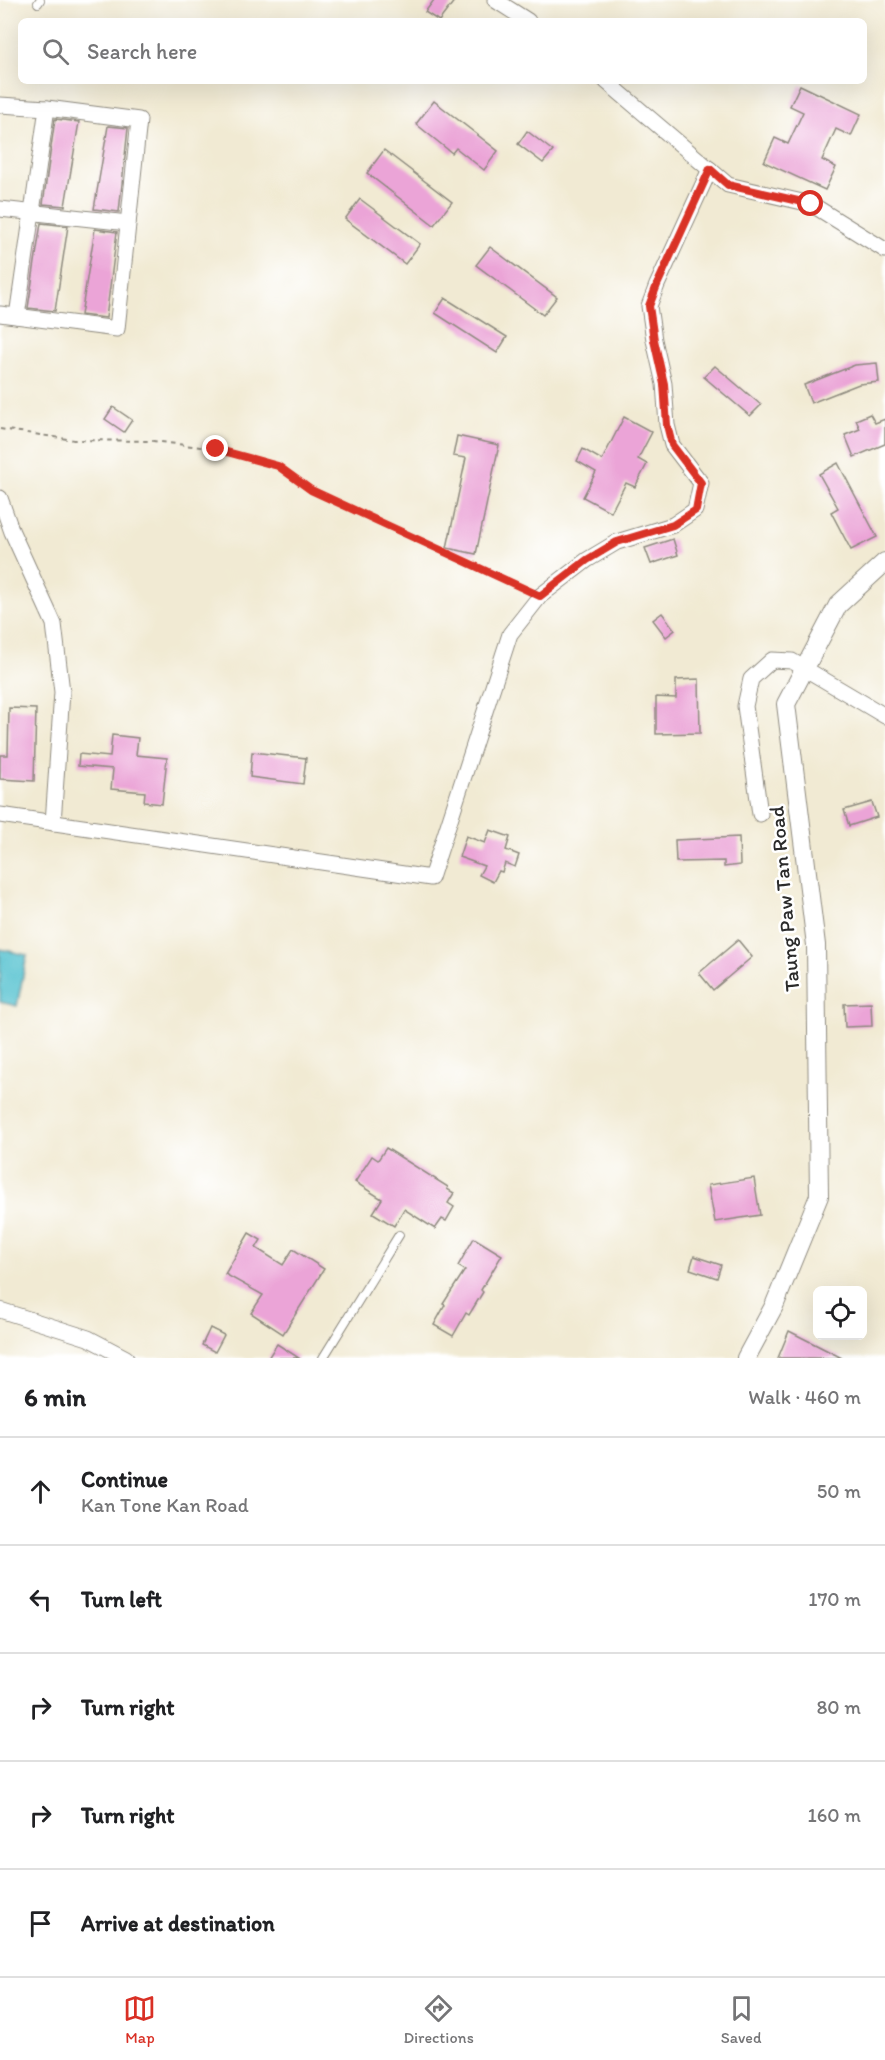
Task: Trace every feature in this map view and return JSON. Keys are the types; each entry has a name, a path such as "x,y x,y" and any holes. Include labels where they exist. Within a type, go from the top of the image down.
{"street":[{"path":"495,0 523,18"},
{"path":"610,84 728,185 811,204 885,250"},
{"path":"0,105 47,108 139,120 117,329 0,314"},
{"path":"17,316 47,108"},
{"path":"0,815 431,878 510,634 540,596 587,560 617,542 673,525 696,510 701,483 672,445 667,425 664,384 649,306 710,169"},
{"path":"0,209 128,223"},
{"path":"0,498 12,532 54,624 62,692 53,823"},
{"name":"Taung Paw Tan Road","path":"746,1358 774,1306 819,1197 816,945 786,704 838,605 885,562"},
{"path":"760,814 745,705 751,679 772,660 792,661 885,716"},
{"path":"0,1310 88,1338 126,1358"}],"lane":[{"path":"323,1358 399,1235"}],"path":[{"path":"0,429 74,440 153,441 216,449 278,466 311,490 540,596"}],"water":[{"path":"0,949 27,955 17,1006 0,1002"}],"building":[{"path":"434,0 455,0 441,18 434,18 425,12"},
{"path":"800,85 861,114 851,136 836,129 822,160 836,167 825,190 764,162 775,138 788,144 803,112 790,106"},
{"path":"434,101 498,151 484,170 456,148 452,153 416,124"},
{"path":"55,119 79,122 65,206 43,204"},
{"path":"108,126 128,128 119,212 94,209"},
{"path":"527,131 553,151 543,163 518,144"},
{"path":"384,150 452,202 434,225 367,173"},
{"path":"360,199 420,244 405,264 345,219"},
{"path":"41,223 68,226 55,311 28,308"},
{"path":"95,229 117,232 106,318 81,315"},
{"path":"490,247 557,297 543,315 476,265"},
{"path":"445,298 507,337 497,353 435,313"},
{"path":"877,363 879,382 859,384 811,403 804,385 855,365"},
{"path":"715,366 761,405 750,416 704,377"},
{"path":"113,407 132,420 124,432 105,419"},
{"path":"870,414 875,423 885,419 885,444 854,457 845,435 860,429 856,420"},
{"path":"624,417 652,432 638,459 647,464 635,487 626,483 611,512 583,497 596,472 577,461 583,449 602,460"},
{"path":"457,436 499,445 476,554 447,548 466,458 453,456"},
{"path":"838,463 877,537 851,550 831,512 838,508 819,474"},
{"path":"673,539 678,555 651,564 645,548"},
{"path":"662,613 675,630 666,637 653,620"},
{"path":"699,679 700,733 656,734 656,697 676,698 676,680"},
{"path":"9,708 36,709 34,781 0,779 0,755 8,755"},
{"path":"112,735 138,738 136,755 167,758 162,804 144,802 145,792 111,789 113,769 78,766 79,754 110,757"},
{"path":"252,752 306,758 303,784 250,777"},
{"path":"872,802 877,817 849,826 844,810"},
{"path":"490,830 510,837 506,850 519,855 515,867 505,863 502,872 499,871 493,882 479,875 484,866 459,857 466,836 485,843"},
{"path":"739,837 740,865 724,867 724,861 676,862 675,840"},
{"path":"738,940 752,957 713,990 699,973"},
{"path":"871,1003 872,1026 845,1027 844,1004"},
{"path":"386,1148 454,1193 448,1203 454,1207 446,1221 442,1219 435,1229 404,1209 394,1226 373,1213 382,1199 355,1182 372,1156 378,1160"},
{"path":"754,1178 760,1215 715,1222 708,1185"},
{"path":"249,1233 261,1240 256,1248 283,1265 293,1249 324,1269 283,1334 251,1313 263,1295 225,1274"},
{"path":"474,1238 502,1255 481,1290 483,1292 469,1315 466,1313 453,1336 434,1325 445,1305 443,1304 465,1270 458,1266"},
{"path":"694,1256 721,1265 717,1278 690,1269"},
{"path":"210,1328 224,1335 215,1352 202,1345"},
{"path":"789,1331 842,1358 778,1358"},
{"path":"277,1344 299,1358 268,1358"}],"route":[{"path":"216,449 278,466 311,490 540,596 587,560 617,542 673,525 696,510 701,483 672,445 667,425 664,384 649,306 710,169 728,185 811,204"}]}
